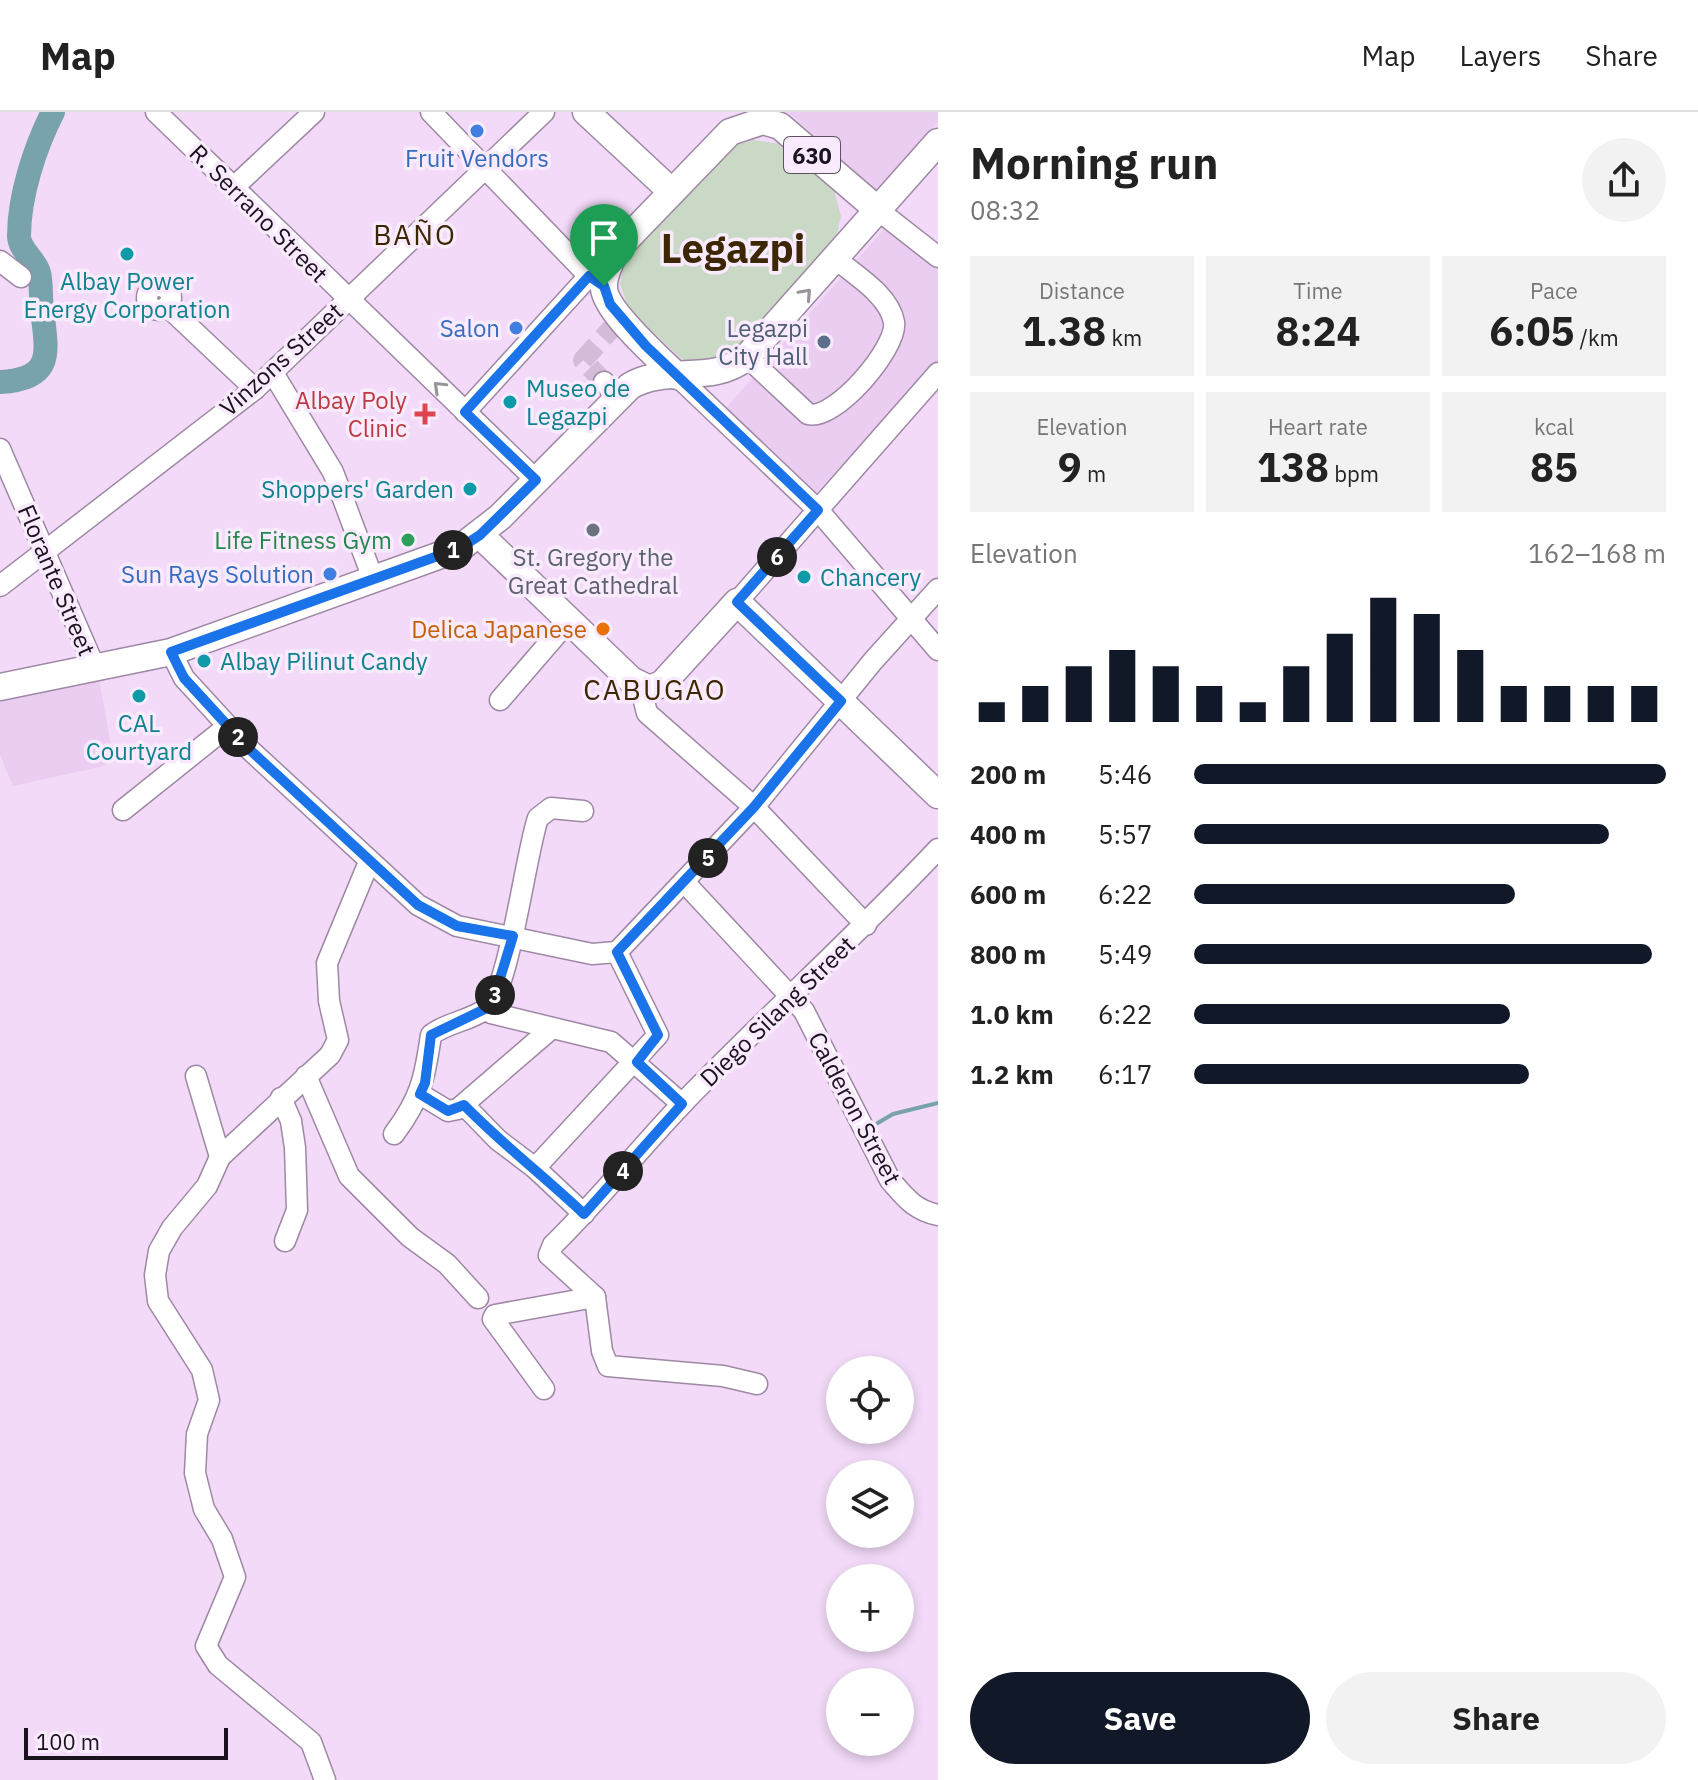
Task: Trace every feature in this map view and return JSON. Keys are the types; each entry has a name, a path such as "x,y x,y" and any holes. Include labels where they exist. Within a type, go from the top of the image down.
{"main road":[{"path":"586,112 672,192"},
{"name":"630","path":"596,281 618,248 721,140 746,120 780,126 878,210"},
{"path":"0,687 171,652 234,632 372,576 446,553 480,535 536,480 610,389 643,379 724,372 747,357 938,142"},
{"path":"596,281 617,323 677,376"},
{"path":"480,535 631,680 649,689 662,684 737,602 938,795"}],"street":[{"name":"R. Serrano Street","path":"156,112 536,480"},
{"path":"234,187 314,112"},
{"path":"431,112 484,171 596,281 465,412"},
{"name":"Vinzons Street","path":"0,586 84,518 255,389 544,112"},
{"path":"878,210 938,257"},
{"path":"747,357 808,414 816,416 833,410 884,354 894,332 891,313 881,297 836,259"},
{"path":"0,261 21,277"},
{"path":"167,306 255,389"},
{"path":"273,373 333,472 372,576"},
{"path":"737,602 938,373"},
{"path":"677,376 818,510 938,650"},
{"name":"Florante Street","path":"0,449 97,667"},
{"path":"171,652 184,678 300,800 418,905 457,926 592,954 617,952 754,807 938,589"},
{"path":"500,700 569,620"},
{"path":"649,689 644,701 647,713 754,807 866,925"},
{"path":"123,810 228,726"},
{"path":"394,1134 425,1083 431,1035 487,1008 494,998 513,936 538,818 551,808 583,811"},
{"name":"Diego Silang Street","path":"595,1297 555,1263 549,1255 553,1245 682,1104 790,995 866,925 938,849"},
{"path":"325,1780 311,1742 218,1665 206,1646 235,1577 222,1539 204,1509 195,1473 197,1434 209,1400 202,1370 158,1301 155,1275 159,1251 172,1228 207,1186 220,1157 330,1055 338,1040 327,983 327,963 369,862"},
{"name":"Calderon Street","path":"685,883 790,995 818,1037 890,1180 913,1206 938,1215"},
{"path":"535,1168 637,1062 658,1035 617,952"},
{"path":"487,1008 491,1013 611,1042 682,1104"},
{"path":"420,1094 448,1111 464,1105 552,1028"},
{"path":"196,1076 220,1157"},
{"path":"306,1076 349,1176 400,1227 447,1264 478,1298"},
{"path":"281,1098 291,1121 295,1148 297,1210 285,1241"},
{"path":"464,1105 498,1140 535,1168 584,1214"},
{"path":"544,1389 493,1319 495,1315 595,1297 602,1351 608,1366 723,1376 757,1384"}],"shaded area":[{"path":"788,112 938,112 938,122 876,191"},
{"name":"Legazpi City Hall","path":"886,227 938,263 938,361 812,497 725,409"},
{"path":"99,679 113,757 104,766 13,786 0,755 0,702"}],"green space":[{"path":"754,140 782,144 834,190 841,216 835,242 736,351 712,360 683,360 629,310 620,284 626,258 730,147"}],"waterway":[{"path":"0,382 30,375 44,361 40,278 19,236 29,172 53,112"},
{"path":"871,1127 893,1114 938,1103"}],"tunnel":[{"path":"604,382 583,360 612,328"}],"place":[{"name":"Fruit Vendors","path":"477,131"},
{"name":"Albay Power Energy Corporation","path":"127,254"},
{"name":"Salon","path":"516,328"},
{"name":"Legazpi City Hall","path":"824,342"},
{"name":"Museo de Legazpi","path":"510,402"},
{"name":"Albay Poly Clinic","path":"425,414"},
{"name":"Shoppers' Garden","path":"470,489"},
{"name":"St. Gregory the Great Cathedral","path":"593,530"},
{"name":"Life Fitness Gym","path":"408,540"},
{"name":"Sun Rays Solution","path":"330,574"},
{"name":"Chancery","path":"804,577"},
{"name":"Delica Japanese","path":"603,629"},
{"name":"Albay Pilinut Candy","path":"204,661"},
{"name":"CAL Courtyard","path":"139,696"}],"district":[{"name":"BAÑO","path":"415,234"},
{"name":"Legazpi","path":"733,248"},
{"name":"CABUGAO","path":"655,689"}],"route":[{"path":"589,276 604,286 610,304 646,346 818,510 737,602 841,701 754,807 617,952 658,1035 637,1062 682,1104 584,1214 535,1168 498,1140 464,1105 448,1111 420,1094 425,1083 431,1035 487,1008 494,998 513,936 457,926 418,905 300,800 249,749 184,678 171,652 234,632 372,576 446,553 480,535 536,480 465,412 589,276"}]}
